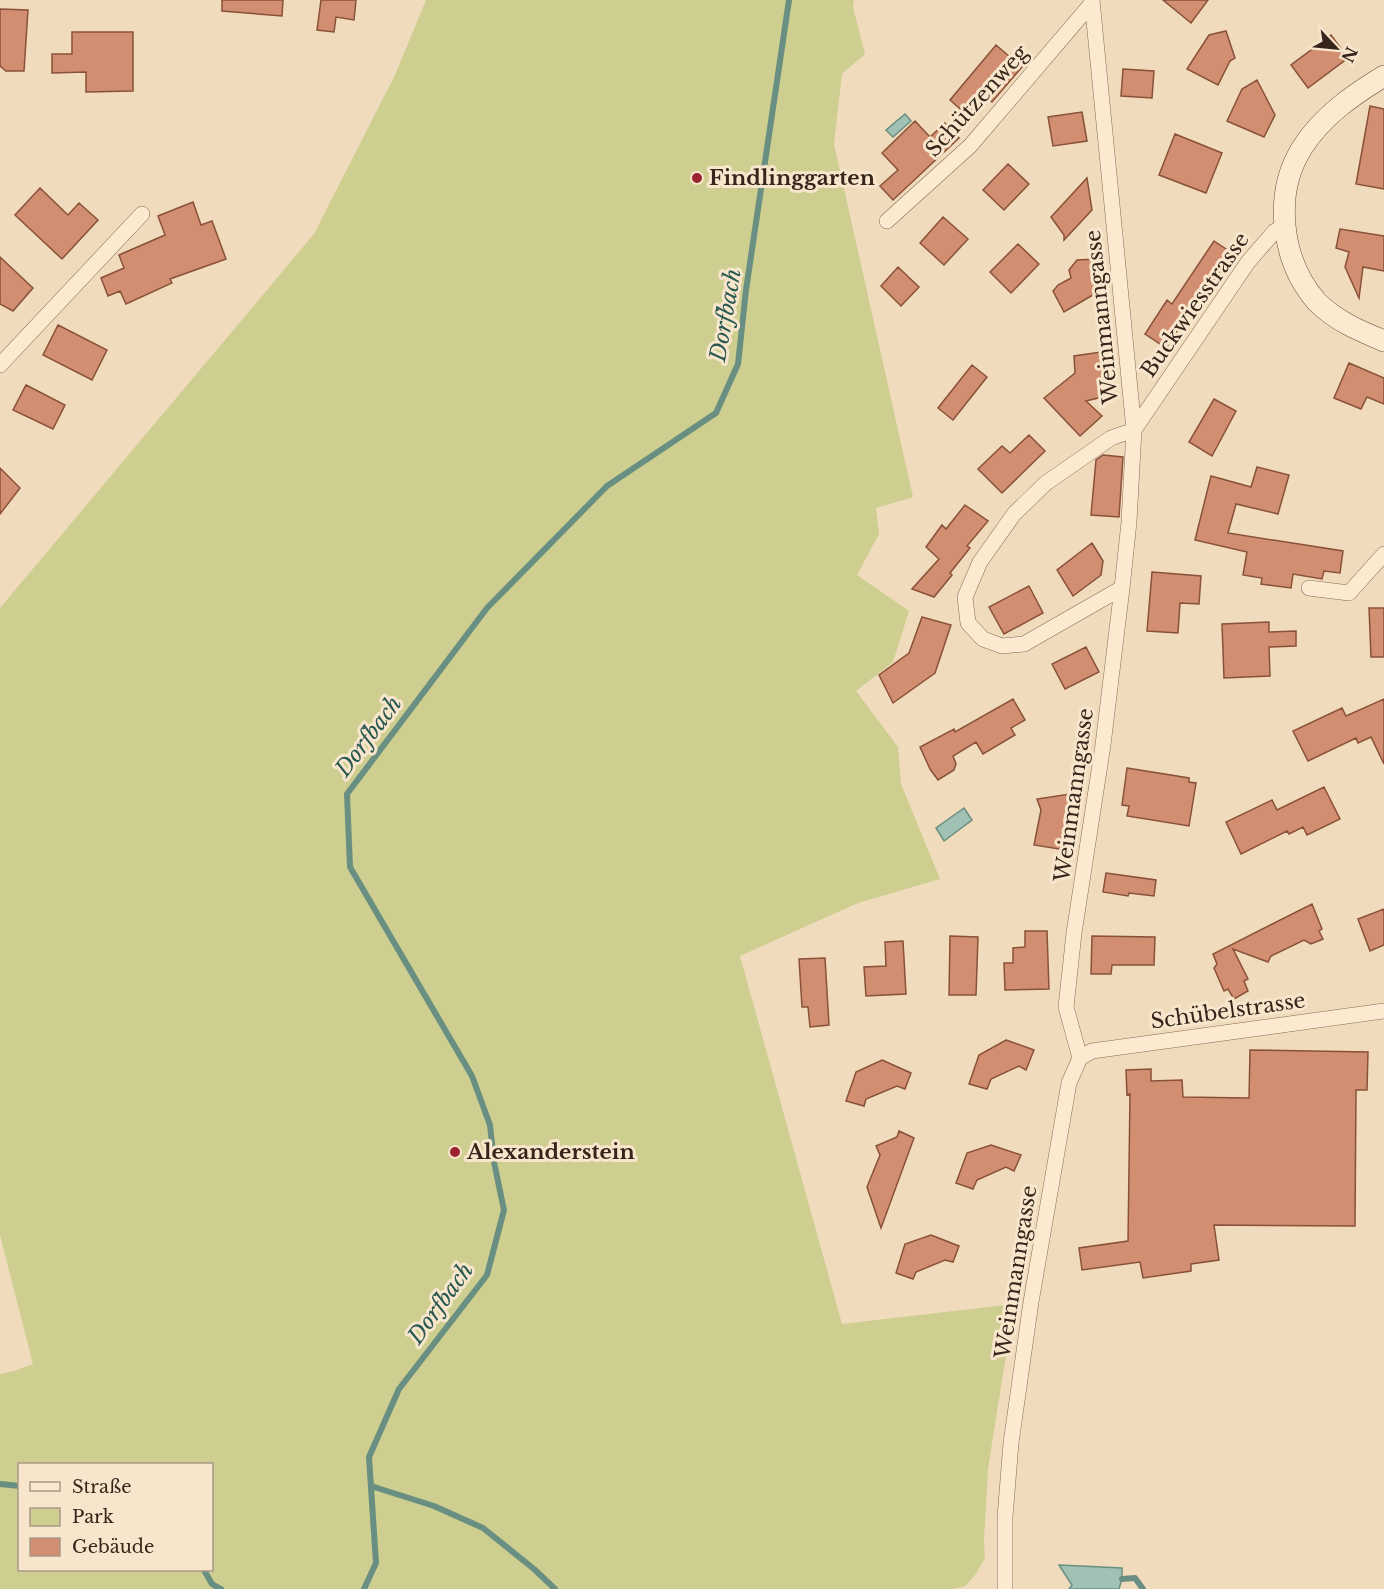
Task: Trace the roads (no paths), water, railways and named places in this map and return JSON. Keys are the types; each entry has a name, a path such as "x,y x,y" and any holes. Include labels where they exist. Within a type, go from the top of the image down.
{"main road":[{"path":"1384,75 1360,90 1321,123 1302,148 1284,199 1284,226 1288,246 1294,264 1309,290 1318,302 1346,325 1384,341"}],"street":[{"name":"Schützenweg","path":"887,221 970,146 1092,2"},
{"name":"Weinmanngasse","path":"1005,1589 1005,1517 1009,1466 1029,1313 1069,1083 1080,1058 1066,1007 1074,933 1103,745 1129,522 1134,430 1092,2"},
{"path":"0,365 142,214"},
{"name":"Buckwiesstrasse","path":"1134,430 1248,262 1275,231 1284,226"},
{"path":"1122,588 1024,644 1002,646 983,639 968,623 965,597 980,562 1014,514 1046,483 1112,438 1134,430"},
{"path":"1309,588 1348,593 1384,554"},
{"name":"Schübelstrasse","path":"1080,1058 1092,1052 1384,1011"}],"waterway":[{"name":"Dorfbach","path":"364,1589 376,1563 369,1457 399,1389 487,1275 504,1210 494,1162 490,1125 472,1076 350,867 347,794 487,608 607,486 716,413 738,364 746,290 789,0"},
{"path":"0,1484 18,1486"},
{"path":"371,1486 434,1506 483,1528 555,1589"},
{"path":"205,1571 212,1584 221,1589"},
{"path":"1122,1579 1135,1578 1143,1589"}],"place":[{"name":"Findlinggarten","path":"697,178"},
{"name":"Alexanderstein","path":"455,1152"}]}
